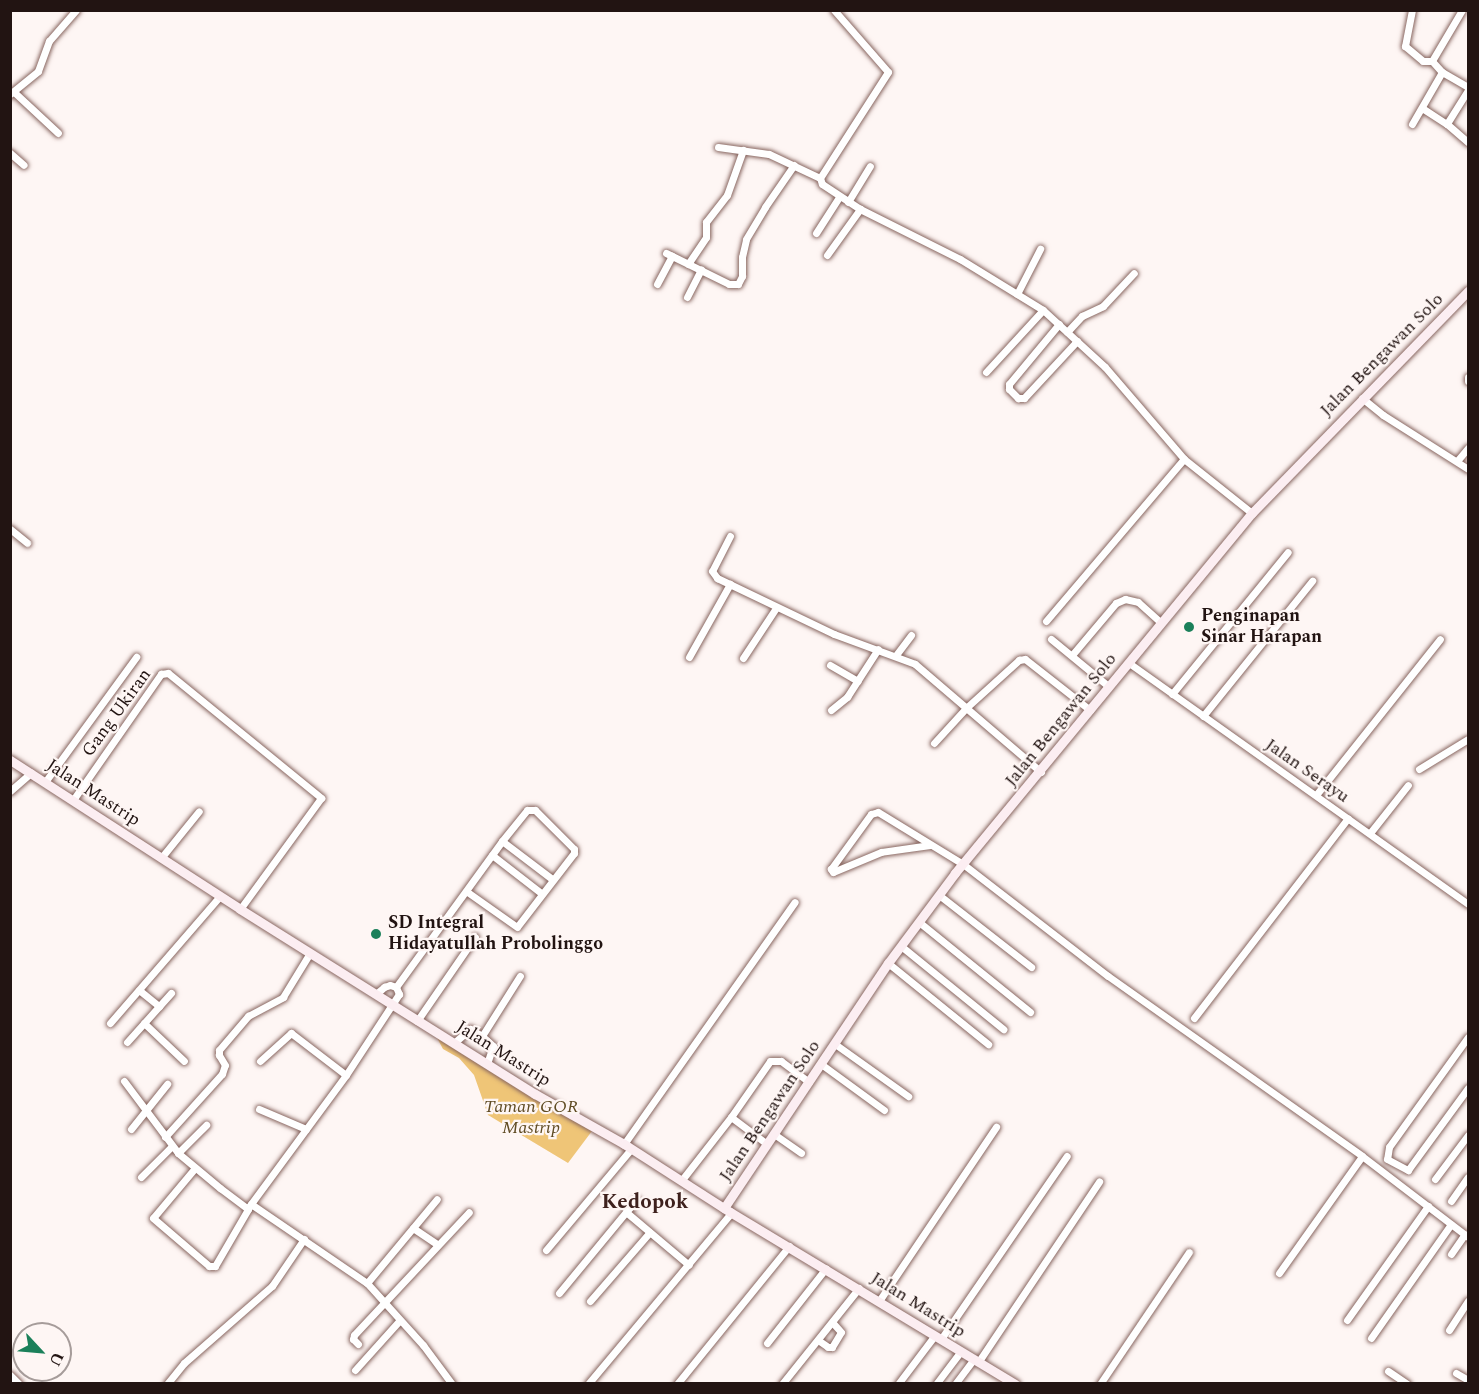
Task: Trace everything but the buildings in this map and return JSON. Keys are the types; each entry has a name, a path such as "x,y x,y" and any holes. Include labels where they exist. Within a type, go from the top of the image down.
{"main road":[{"name":"Jalan Bengawan Solo","path":"728,1211 767,1144 888,963 963,864 1252,513 1468,291"},
{"name":"Jalan Mastrip","path":"10,760 417,1021 455,1042 535,1094 628,1146 728,1211 859,1288 1008,1382"}],"street":[{"path":"58,133 12,93 38,71 49,41 75,10"},
{"path":"820,178 888,72 834,10"},
{"path":"1412,10 1405,46 1423,61 1432,62 1442,72 1468,89 1447,124"},
{"path":"1432,62 1462,10"},
{"path":"1412,124 1442,72"},
{"path":"1422,108 1447,124 1468,142"},
{"path":"718,147 769,154 820,178 822,184 839,197 942,249 1043,310 1105,367 1184,459 1252,513"},
{"path":"688,264 706,237 706,222 727,195 743,150"},
{"path":"10,153 24,165"},
{"path":"657,284 669,255 729,284 735,285 740,281 746,239 794,165"},
{"path":"848,202 870,166"},
{"path":"816,233 839,197"},
{"path":"827,255 860,209"},
{"path":"1017,294 1040,249"},
{"path":"687,297 701,269"},
{"path":"1067,332 1082,316 1102,306 1134,273"},
{"path":"986,372 1043,310"},
{"path":"1059,324 1009,384 1009,388 1018,398 1024,398 1077,340"},
{"path":"1362,398 1383,415 1468,469"},
{"path":"1457,461 1468,448"},
{"path":"1046,621 1184,459"},
{"path":"10,529 27,543"},
{"path":"730,536 712,574 776,608 834,634 896,655 915,664 1041,772"},
{"path":"1172,694 1288,552"},
{"path":"1203,716 1312,581"},
{"path":"689,657 730,584"},
{"path":"1072,655 1116,603 1125,599 1138,602 1161,623"},
{"path":"743,658 776,608"},
{"path":"896,655 911,634"},
{"path":"1051,639 1108,686"},
{"path":"1316,795 1440,639"},
{"path":"831,710 844,701 878,649"},
{"path":"45,782 136,657"},
{"path":"934,742 966,708 1022,659 1090,710"},
{"name":"Jalan Serayu","path":"1129,663 1468,904"},
{"path":"830,664 858,681"},
{"name":"Gang Ukiran","path":"73,800 164,672 321,798 240,909"},
{"path":"1419,769 1468,739"},
{"path":"10,791 31,773"},
{"path":"1370,833 1408,784"},
{"path":"396,987 502,841 526,810 535,810 574,851 517,927 466,891"},
{"path":"161,858 199,811"},
{"path":"930,845 881,852 833,872 831,869 874,812 963,864 1105,973 1362,1156 1467,1235 1451,1254"},
{"path":"1194,1018 1348,818"},
{"path":"502,841 552,879"},
{"path":"492,855 541,893"},
{"path":"939,895 1031,967"},
{"path":"110,1023 220,896"},
{"path":"546,1250 628,1146 795,902"},
{"path":"919,922 1030,1012"},
{"path":"417,1021 475,937"},
{"path":"901,946 1003,1029"},
{"path":"165,1137 222,1074 225,1062 219,1055 219,1050 248,1016 283,997 310,954"},
{"path":"888,963 988,1044"},
{"path":"482,1036 520,976"},
{"path":"376,994 384,987 396,987"},
{"path":"195,1167 153,1218 209,1266 215,1266 249,1207 346,1075 393,1004 399,994 396,987"},
{"path":"139,990 159,1006"},
{"path":"127,1042 171,993"},
{"path":"144,1023 184,1061"},
{"path":"455,1042 470,1029 482,1036 492,1043 487,1063"},
{"path":"260,1061 291,1033 346,1075"},
{"path":"1468,1037 1389,1147 1387,1158 1408,1170 1468,1088"},
{"path":"835,1044 908,1096"},
{"path":"681,1181 731,1117 770,1061 780,1061 809,1082"},
{"path":"821,1064 884,1110"},
{"path":"124,1081 148,1110 178,1153 249,1207 304,1239 367,1284 453,1383"},
{"path":"131,1128 167,1084"},
{"path":"259,1109 306,1129"},
{"path":"731,1117 767,1144"},
{"path":"178,1153 206,1125"},
{"path":"879,1301 996,1126"},
{"path":"774,1134 801,1153"},
{"path":"1436,1179 1468,1135"},
{"path":"141,1177 172,1146"},
{"path":"898,1383 938,1337 1067,1156"},
{"path":"1279,1273 1362,1156"},
{"path":"1451,1201 1468,1177"},
{"path":"955,1383 976,1360 1100,1182"},
{"path":"367,1284 437,1199"},
{"path":"559,1293 637,1200"},
{"path":"1347,1320 1428,1206"},
{"path":"588,1383 689,1265 728,1211"},
{"path":"358,1344 353,1339 354,1335 469,1212"},
{"path":"626,1212 689,1265"},
{"path":"1371,1338 1451,1224"},
{"path":"413,1228 438,1245"},
{"path":"590,1301 650,1232"},
{"path":"167,1383 184,1364 272,1286 304,1239"},
{"path":"677,1383 789,1246"},
{"path":"1100,1383 1189,1251"},
{"path":"767,1343 826,1268"},
{"path":"782,1383 859,1288"},
{"path":"1449,1330 1468,1301"},
{"path":"355,1370 400,1320"},
{"path":"818,1340 832,1347 841,1332 832,1322"},
{"path":"936,1383 961,1351"},
{"path":"1388,1371 1407,1383"},
{"path":"1456,1373 1468,1380"},
{"path":"10,1375 19,1383"}],"green space":[{"name":"Taman GOR Mastrip","path":"436,1036 592,1131 568,1163 488,1115 474,1075 459,1058 443,1049"}],"place":[{"name":"Penginapan Sinar Harapan","path":"1189,627"},
{"name":"SD Integral Hidayatullah Probolinggo","path":"376,934"}],"district":[{"name":"Kedopok","path":"645,1202"}]}
